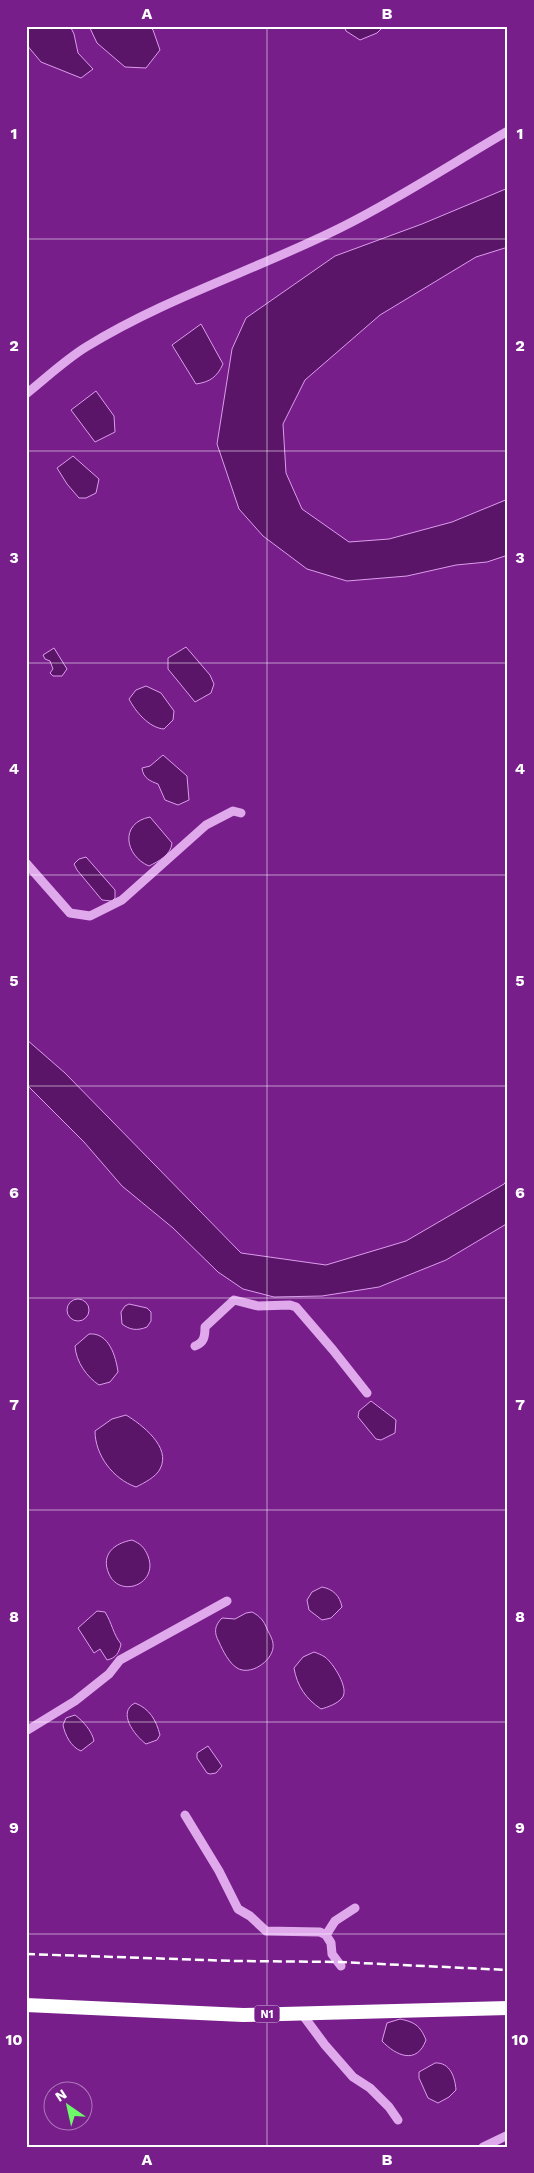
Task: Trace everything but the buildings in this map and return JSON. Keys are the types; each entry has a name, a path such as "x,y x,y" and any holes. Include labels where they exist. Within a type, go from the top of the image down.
{"highway":[{"name":"N1","path":"26,2005 243,2014 508,2008"}],"street":[{"path":"26,394 85,348 145,314 343,226 418,186 442,169 508,131"},
{"path":"26,863 70,913 90,916 122,900 206,826 233,812 241,813"},
{"path":"195,1346 202,1343 206,1327 234,1300 258,1306 290,1305 296,1307 319,1333 367,1393"},
{"path":"26,1731 75,1701 109,1674 120,1660 227,1601"},
{"path":"185,1815 219,1871 238,1909 250,1916 266,1931 320,1932 326,1935 331,1944 332,1954 341,1966"},
{"path":"326,1935 335,1921 355,1908"},
{"path":"302,2014 353,2078 370,2088 389,2107 398,2120"},
{"path":"483,2147 508,2135"}],"shaded area":[{"path":"31,26 70,26 74,34 78,53 93,69 81,78 41,62 26,44 26,32"},
{"path":"89,26 149,26 153,30 160,50 146,68 125,67 97,43"},
{"path":"344,26 384,26 377,33 360,40 346,31"},
{"path":"508,188 508,247 476,257 380,315 305,380 283,424 286,473 302,509 349,542 389,539 452,522 508,499 508,555 487,562 456,565 407,576 347,581 307,569 263,536 239,509 217,444 232,349 246,318 335,256 422,224"},
{"path":"201,324 223,364 212,378 196,384 172,345"},
{"path":"96,391 114,416 115,432 95,442 71,410"},
{"path":"73,456 99,479 96,493 86,498 79,498 57,468"},
{"path":"186,647 210,675 214,684 211,693 195,702 168,669 168,658"},
{"path":"54,648 67,669 62,676 53,676 50,673 53,669 50,661 45,659 43,655"},
{"path":"146,686 161,693 174,711 173,720 164,729 153,726 148,722 139,714 129,699 136,690"},
{"path":"163,755 187,776 189,800 178,805 165,800 158,784 147,779 142,768 150,766"},
{"path":"150,817 172,843 167,854 149,866 135,855 129,840 133,826 140,820"},
{"path":"86,857 115,890 115,898 112,901 102,900 77,870 74,864 79,859"},
{"path":"26,1039 65,1073 241,1253 326,1265 406,1241 504,1184 508,1179 508,1223 446,1260 379,1287 322,1296 274,1297 243,1289 218,1272 173,1228 122,1186 84,1142 26,1084"},
{"path":"74,1299 82,1299 89,1306 89,1314 82,1321 74,1321 67,1314 67,1306"},
{"path":"129,1304 147,1308 151,1312 151,1321 147,1327 134,1329 122,1324 121,1312"},
{"path":"89,1334 96,1334 102,1337 113,1353 118,1372 110,1382 99,1385 90,1378 77,1358 75,1346"},
{"path":"371,1401 396,1420 395,1433 381,1440 376,1439 358,1417 359,1411"},
{"path":"126,1415 147,1430 162,1453 163,1461 156,1475 136,1487 120,1478 107,1465 98,1449 96,1440 95,1431 112,1419"},
{"path":"132,1540 145,1550 150,1566 148,1574 143,1581 129,1587 121,1586 114,1582 109,1574 106,1561 108,1555 115,1547"},
{"path":"322,1587 329,1589 335,1594 340,1600 342,1607 331,1618 322,1620 309,1610 307,1600 312,1592"},
{"path":"97,1611 105,1612 121,1644 117,1655 107,1660 100,1649 94,1653 78,1628"},
{"path":"252,1612 265,1624 272,1640 273,1648 264,1663 254,1669 242,1670 231,1663 217,1639 217,1624 222,1618 235,1619"},
{"path":"314,1652 325,1657 332,1665 344,1689 344,1694 340,1700 321,1709 303,1692 297,1681 294,1668 303,1657"},
{"path":"135,1703 145,1708 157,1725 160,1735 157,1740 146,1744 129,1724 127,1712"},
{"path":"75,1715 87,1726 94,1741 81,1751 74,1747 69,1740 63,1725 66,1718"},
{"path":"208,1746 222,1766 216,1773 207,1773 197,1758 197,1753"},
{"path":"400,2019 416,2025 426,2040 417,2053 406,2056 400,2054 382,2041 387,2023"},
{"path":"435,2063 444,2065 451,2071 456,2090 449,2097 438,2103 428,2098 419,2078 419,2072"}],"railway":[{"path":"26,1954 234,1961 339,1962 508,1970"}]}
